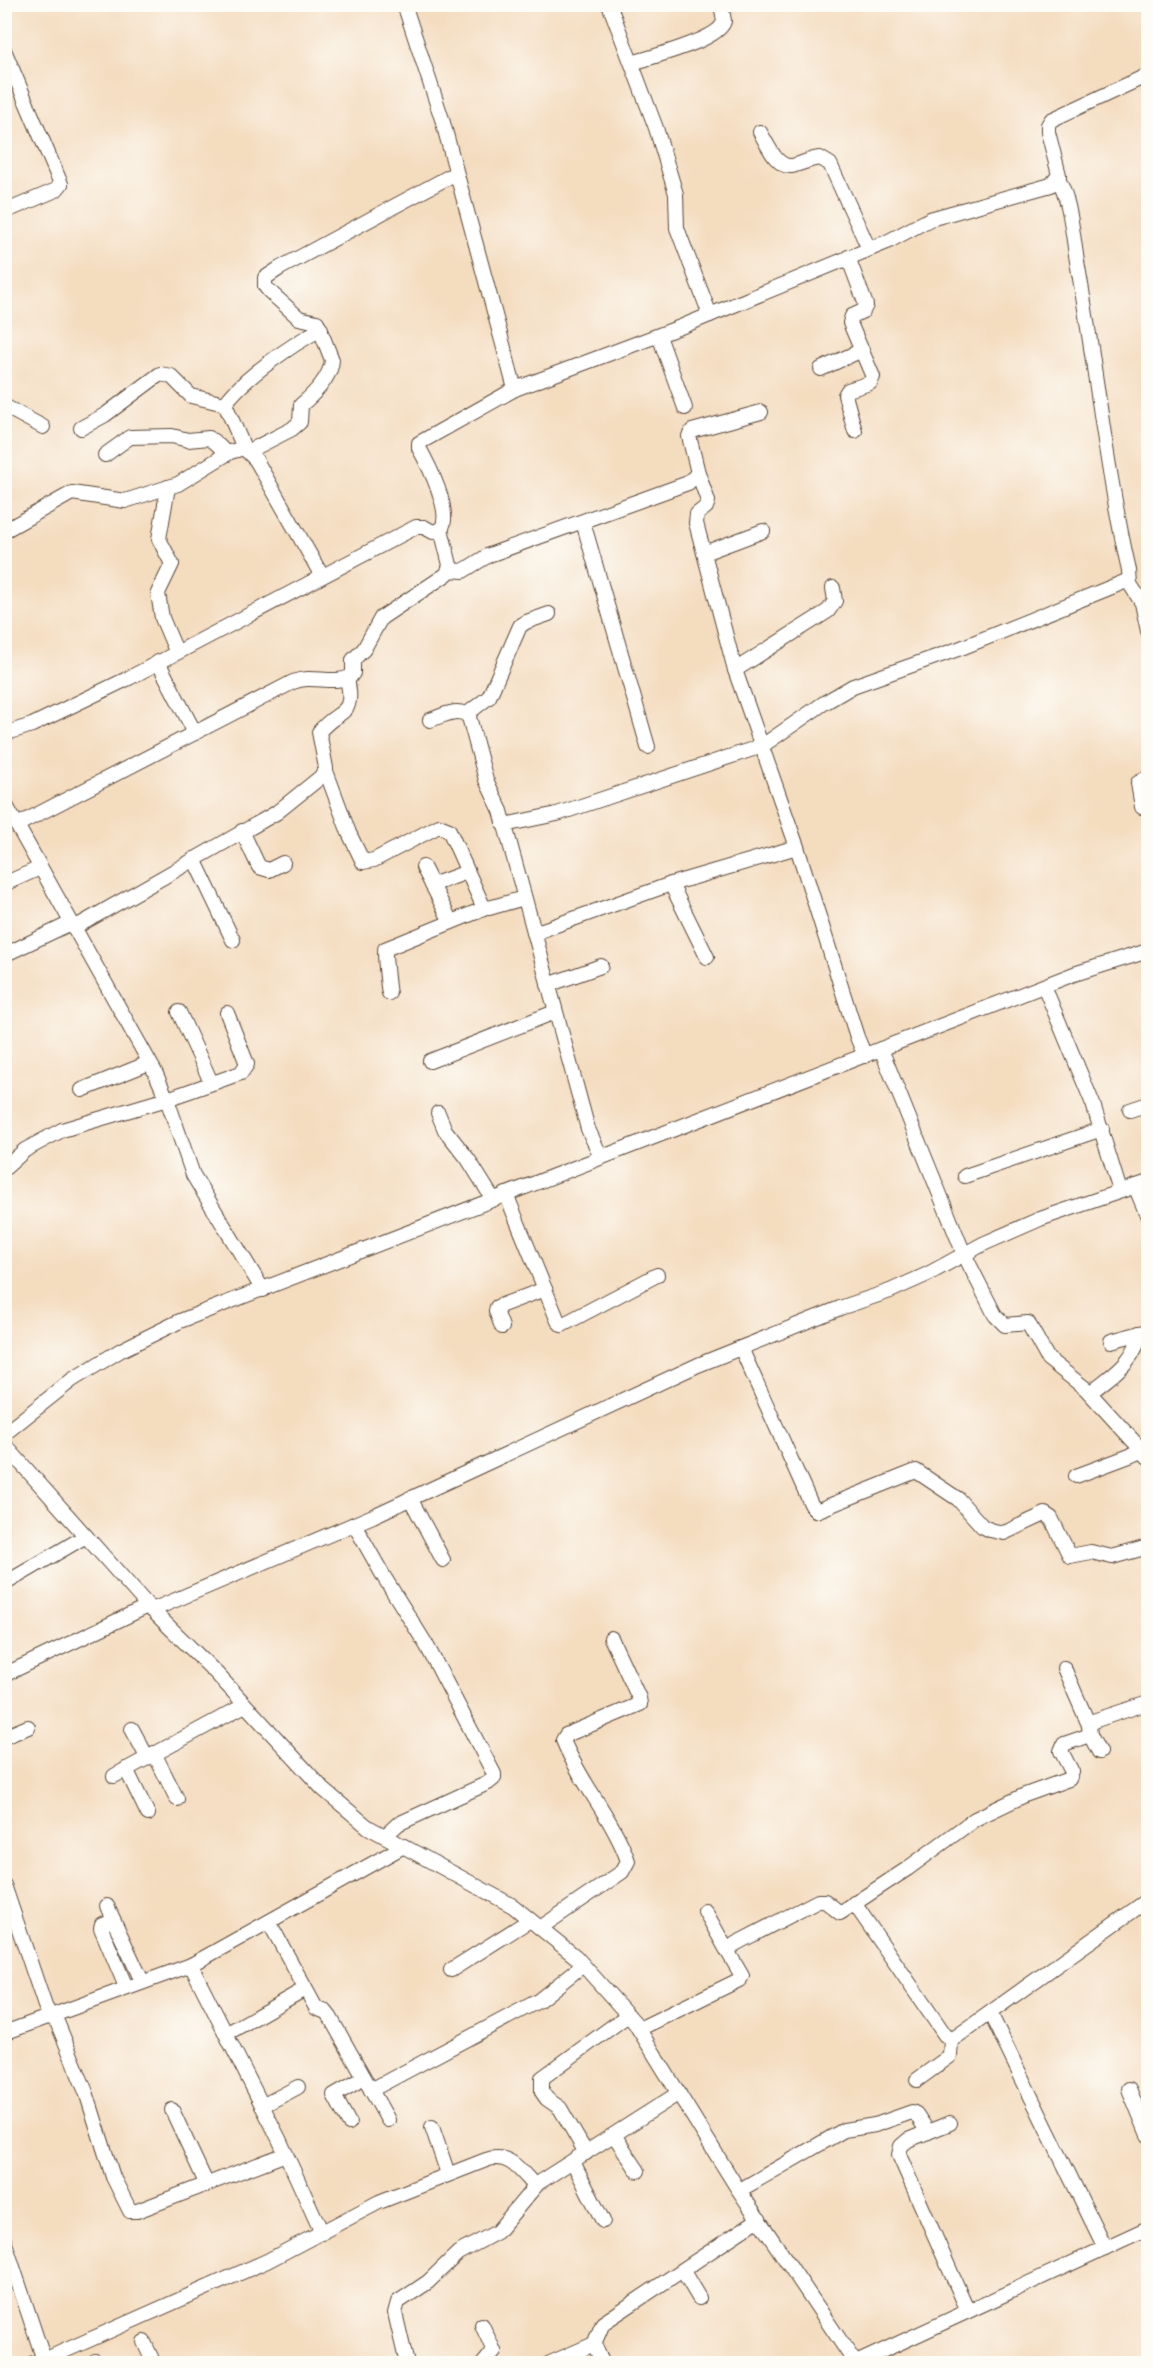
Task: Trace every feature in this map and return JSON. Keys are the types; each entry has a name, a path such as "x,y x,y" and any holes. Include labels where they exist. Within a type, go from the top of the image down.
{"street":[{"path":"404,4 442,119 515,389"},
{"path":"609,4 632,63 676,194 677,228 710,315"},
{"path":"632,63 676,49 717,32 724,21 721,4"},
{"path":"4,50 61,184 56,190 4,212"},
{"path":"1149,75 1051,120 1048,125 1058,178 1065,195 1084,299 1097,395 1129,570 1138,586 1149,631"},
{"path":"760,132 776,159 785,165 790,166 820,158 830,164 869,249"},
{"path":"4,531 72,493 118,502 168,488 238,448 246,449 300,422 301,405 312,395 332,365 331,354 321,329 314,320 299,318 269,291 265,286 265,278 456,173"},
{"path":"17,825 299,679 338,681 347,679 352,673 353,660 364,649 381,618 443,578 449,570 448,554 441,529 444,521 439,491 419,444 515,389 659,336 869,249 930,219 1051,185 1058,178"},
{"path":"848,257 866,305 866,309 850,319 872,380 870,383 848,390 845,395 855,431"},
{"path":"225,404 297,343 321,329"},
{"path":"659,336 685,408"},
{"path":"821,369 862,350"},
{"path":"81,428 105,415 160,374 171,376 192,396 225,404"},
{"path":"225,404 246,449 297,528 322,576"},
{"path":"4,406 43,427"},
{"path":"761,412 692,431 689,436 708,501 695,516 735,670 865,1056"},
{"path":"105,455 130,437 172,436 188,440 209,438 226,454"},
{"path":"449,570 463,571 489,555 688,483 698,473"},
{"path":"168,488 159,539 172,564 158,593 162,618 177,651"},
{"path":"583,522 648,747"},
{"path":"4,734 50,717 416,527 424,527 433,532 441,529"},
{"path":"704,553 763,531"},
{"path":"504,825 564,812 762,746 853,686 1138,586"},
{"path":"735,670 828,611 834,604 833,588"},
{"path":"430,720 458,712 467,714 485,702 520,626 549,614"},
{"path":"158,662 195,733"},
{"path":"347,679 351,696 348,706 319,732 326,771 349,833 363,861 374,860 443,826 449,830 480,902 486,908"},
{"path":"467,714 486,780 501,811 588,1129 601,1157"},
{"path":"4,955 72,926 276,813 326,771"},
{"path":"1142,807 1138,783 1149,777"},
{"path":"4,802 149,1063 167,1099 193,1175 262,1290"},
{"path":"242,831 260,867 269,870 283,863"},
{"path":"534,933 671,884 796,847"},
{"path":"194,859 233,940"},
{"path":"423,867 451,922"},
{"path":"4,884 40,868"},
{"path":"432,885 467,872"},
{"path":"671,884 707,957"},
{"path":"389,993 386,984 388,975 385,949 486,908 524,898"},
{"path":"4,1434 72,1380 121,1350 180,1322 1044,986 1149,951"},
{"path":"548,985 601,966"},
{"path":"1044,986 1080,1068 1120,1191"},
{"path":"430,1061 555,1011"},
{"path":"179,1012 211,1082"},
{"path":"4,1170 25,1150 50,1136 241,1073 246,1067 227,1013"},
{"path":"881,1049 964,1254 1000,1321 1005,1325 1028,1323 1048,1359 1090,1393 1146,1454 1076,1476"},
{"path":"82,1090 149,1063"},
{"path":"1130,1110 1149,1104"},
{"path":"438,1113 446,1130 500,1197 558,1321 562,1325 657,1275"},
{"path":"965,1176 1102,1130"},
{"path":"4,1675 150,1608 354,1524 628,1395 840,1308 890,1291 1001,1235 1040,1219 1149,1182"},
{"path":"1135,1186 1149,1217"},
{"path":"502,1327 496,1311 497,1307 545,1289"},
{"path":"1090,1393 1133,1356 1146,1332"},
{"path":"1111,1341 1146,1332"},
{"path":"741,1348 816,1511 916,1472 958,1499 982,1526 990,1530 1004,1533 1044,1514 1051,1518 1070,1556 1091,1552 1113,1557 1149,1547"},
{"path":"4,1444 150,1608 323,1789 368,1827 513,1905 583,1965 639,2029 740,2190 856,2363 1149,2228"},
{"path":"410,1498 443,1560"},
{"path":"354,1524 427,1646 494,1774 494,1778 488,1783 398,1824 385,1836"},
{"path":"4,1584 86,1536"},
{"path":"451,1970 535,1924 622,1872 628,1861 607,1818 563,1740 566,1735 640,1704 611,1638"},
{"path":"1064,1668 1099,1752"},
{"path":"728,1952 735,1944 818,1901 825,1901 840,1913 907,1869 975,1819 1025,1795 1069,1779 1072,1773 1061,1748 1065,1744 1090,1730 1093,1721 1149,1703"},
{"path":"148,1814 120,1773 245,1705"},
{"path":"4,1737 28,1727"},
{"path":"132,1729 151,1755 177,1799"},
{"path":"4,2033 191,1965 404,1846"},
{"path":"4,1885 9,1911 44,2002 51,2017 57,2022 86,2092 113,2177 130,2211 137,2211 286,2154"},
{"path":"951,2039 1149,1900"},
{"path":"854,1903 945,2035 951,2039"},
{"path":"107,1906 142,1981"},
{"path":"639,2029 739,1980 742,1976 705,1911"},
{"path":"113,1920 102,1924 101,1928 126,1987"},
{"path":"269,1922 316,2008 326,2012 330,2017 388,2120"},
{"path":"191,1965 286,2154 322,2233"},
{"path":"349,2123 334,2095 367,2084 538,2001 583,1965"},
{"path":"226,2034 305,1989"},
{"path":"990,2013 1105,2248"},
{"path":"586,2153 560,2108 542,2092 540,2084 542,2078 628,2015"},
{"path":"917,2080 950,2056 951,2039"},
{"path":"262,2106 298,2087"},
{"path":"1129,2089 1149,2135"},
{"path":"407,2364 395,2313 398,2302 428,2282 458,2253 497,2232 536,2186 679,2093"},
{"path":"172,2110 207,2185"},
{"path":"740,2190 844,2130 876,2125 912,2112 916,2114 928,2132"},
{"path":"950,2123 904,2143 899,2155 968,2311"},
{"path":"432,2127 448,2174"},
{"path":"614,2135 638,2171"},
{"path":"4,2240 37,2362 267,2261 379,2202 492,2158 504,2157 512,2162 536,2186"},
{"path":"573,2162 603,2221"},
{"path":"548,2364 594,2344 603,2324 759,2219"},
{"path":"682,2271 699,2298"},
{"path":"483,2325 494,2351 483,2364"},
{"path":"144,2342 154,2364"},
{"path":"594,2344 603,2364"}]}
